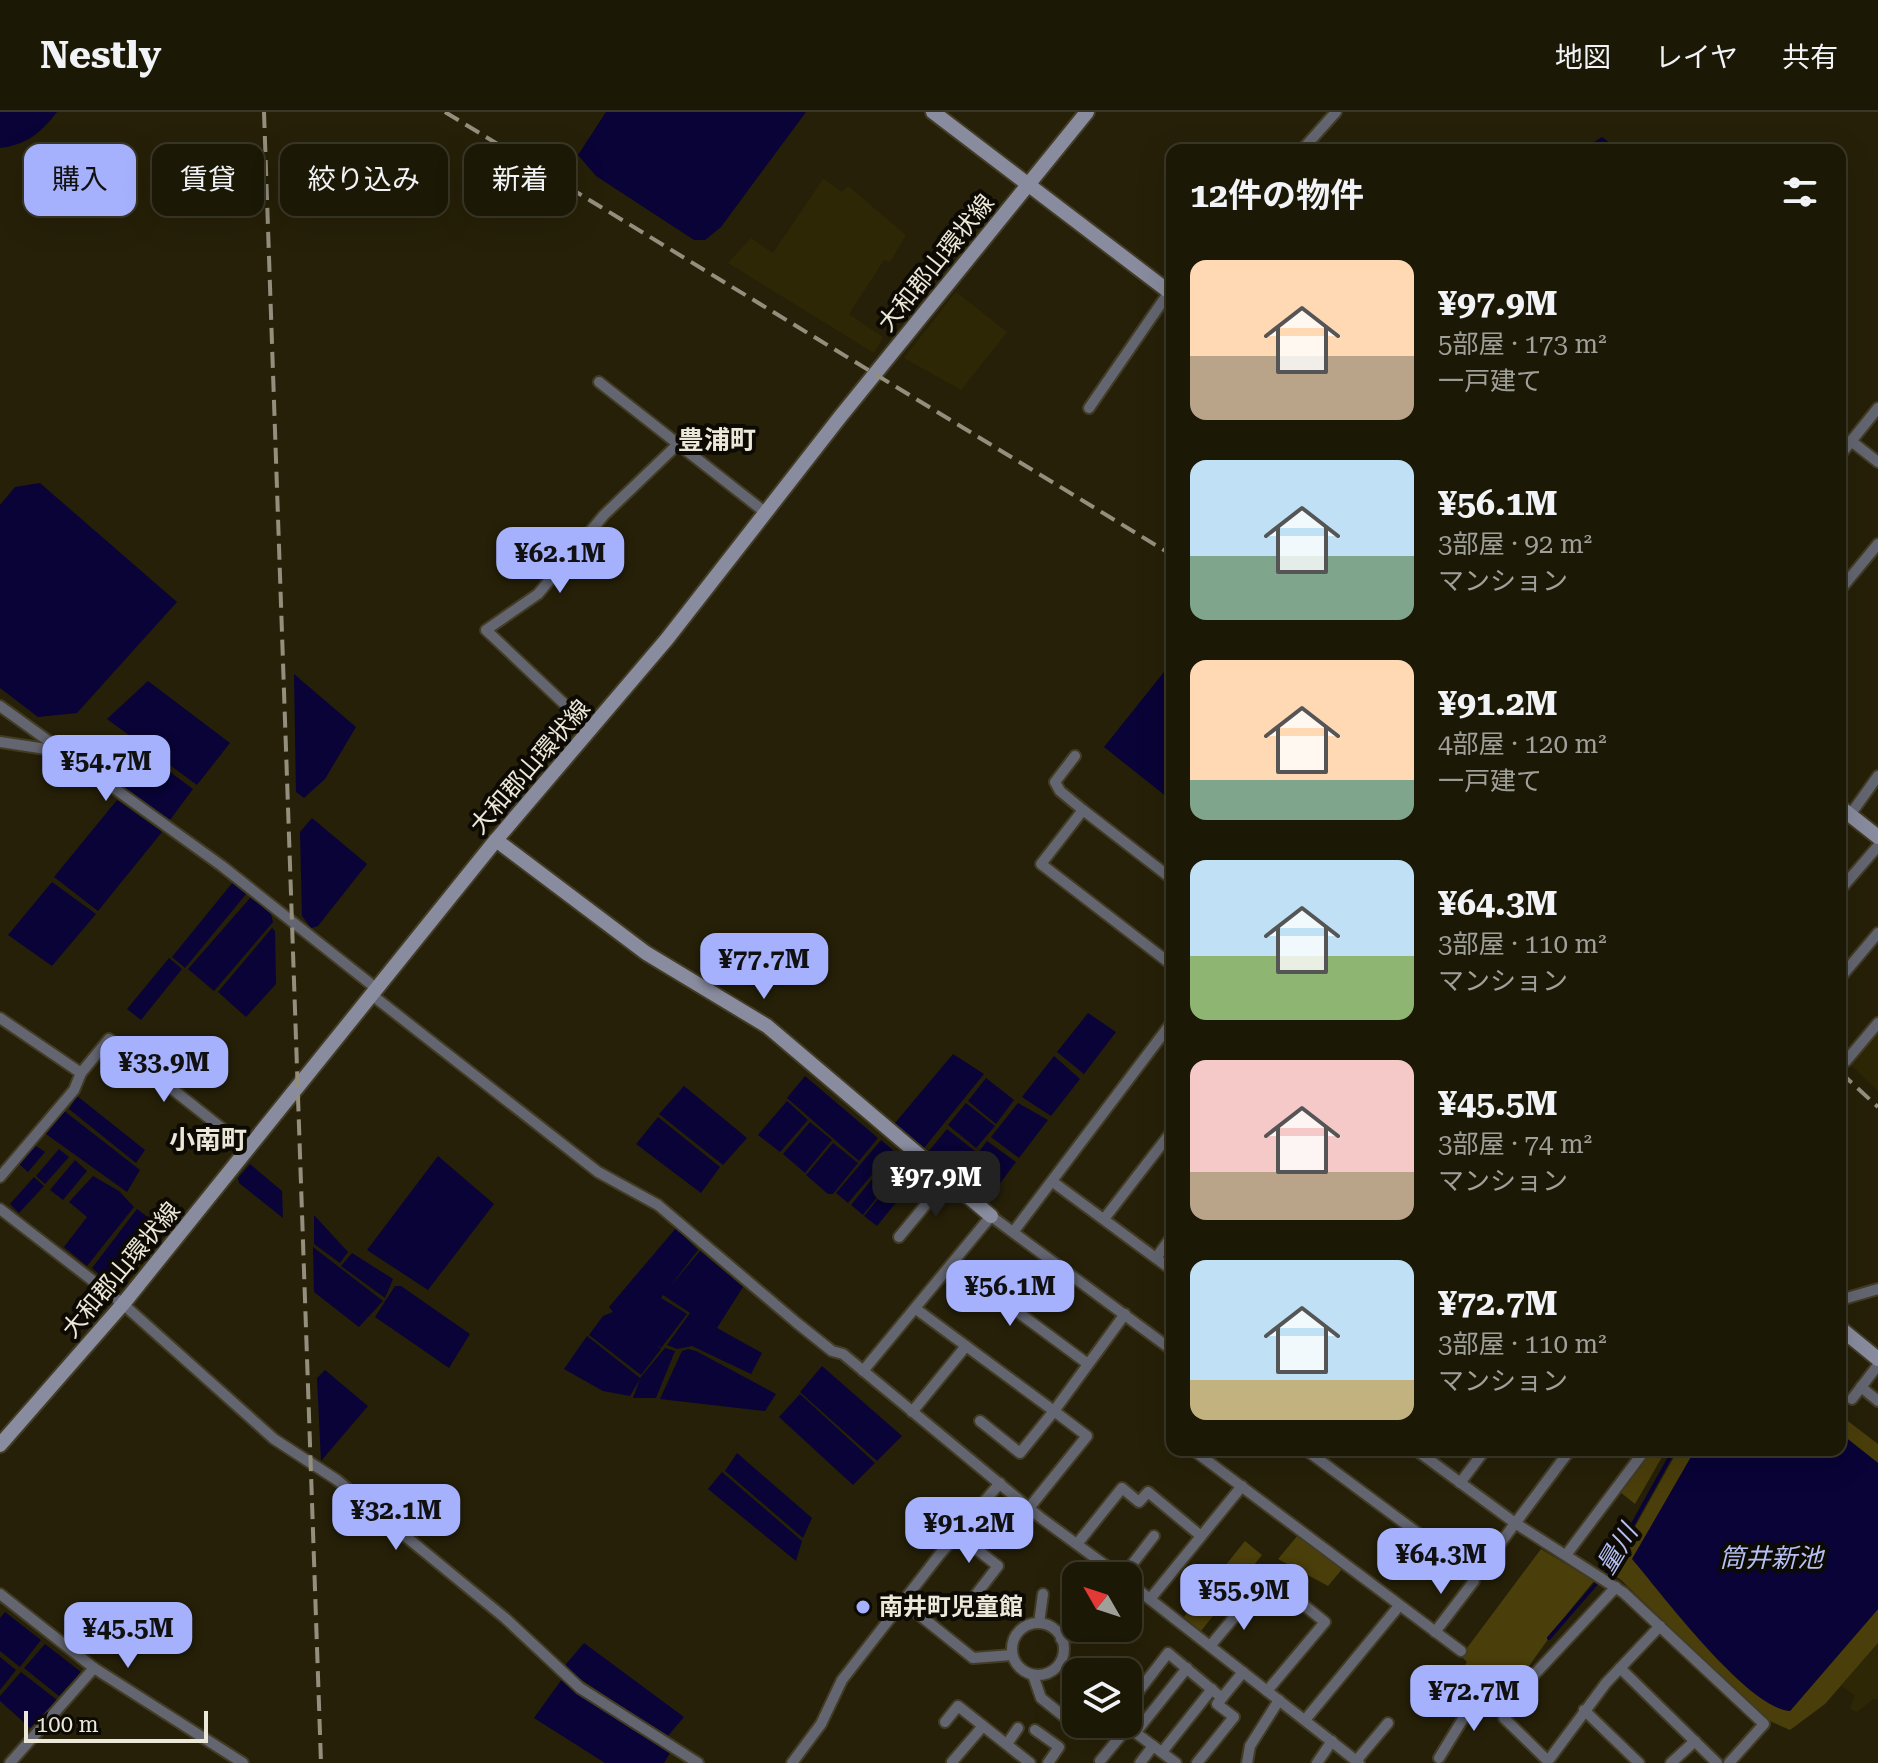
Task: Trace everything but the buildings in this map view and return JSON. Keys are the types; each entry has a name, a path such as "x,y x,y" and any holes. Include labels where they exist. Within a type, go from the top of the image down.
{"main road":[{"path":"933,112 1166,290"},
{"name":"大和郡山環状線","path":"0,1445 123,1304 496,840 592,730 1087,112"},
{"path":"1846,814 1878,837"},
{"path":"496,840 646,953 767,1026 991,1216"},
{"path":"1846,1333 1878,1359"}],"street":[{"path":"1307,144 1336,112"},
{"path":"1089,408 1166,299"},
{"path":"599,382 766,513"},
{"path":"1846,447 1878,408"},
{"path":"1851,441 1878,462"},
{"path":"592,730 486,630 538,594 604,515 677,445"},
{"path":"1846,575 1878,544"},
{"path":"0,706 272,903 374,992 598,1172 658,1205 797,1323 863,1371 1029,1508 1102,1562"},
{"path":"0,742 61,751"},
{"path":"1075,756 1055,782 1060,791 1166,874"},
{"path":"1846,811 1878,776"},
{"path":"1083,810 1041,864 1166,960"},
{"path":"1846,883 1878,846"},
{"path":"1846,971 1878,933"},
{"path":"0,1018 81,1073"},
{"path":"1846,1061 1878,1023"},
{"path":"1014,1231 1166,1030"},
{"path":"0,1177 74,1090 81,1073 109,1039 248,1149"},
{"path":"1104,1219 1166,1139"},
{"path":"899,1237 947,1179"},
{"path":"1053,1182 1166,1266"},
{"path":"0,1209 123,1304 274,1439 337,1480 505,1618 580,1688 698,1763"},
{"path":"863,1371 991,1216 1166,1345"},
{"path":"1156,1258 1166,1244"},
{"path":"953,1264 1088,1364"},
{"path":"1846,1298 1878,1289"},
{"path":"916,1309 1087,1436 1029,1508"},
{"path":"980,1421 1020,1453 1125,1314"},
{"path":"912,1412 966,1346"},
{"path":"1852,1399 1878,1365"},
{"path":"1861,1387 1878,1401"},
{"path":"1201,1456 1461,1651"},
{"path":"1314,1456 1458,1563 1473,1569"},
{"path":"1424,1456 1515,1523 1611,1584 1764,1724 1729,1763"},
{"path":"1460,1483 1480,1456"},
{"path":"1473,1569 1487,1561 1565,1456"},
{"path":"1566,1555 1640,1456"},
{"path":"792,1763 821,1724 835,1690 902,1601 1000,1483"},
{"path":"1150,1599 1242,1486"},
{"path":"1077,1544 1122,1488 1139,1502 1148,1492 1201,1536"},
{"path":"957,1534 998,1566 974,1597"},
{"path":"1133,1562 1154,1536"},
{"path":"1435,1632 1474,1581 1473,1569"},
{"path":"1611,1584 1533,1676 1504,1718 1548,1761 1584,1710 1660,1626"},
{"path":"1267,1691 1325,1622 1280,1586"},
{"path":"1142,1593 1358,1762 1388,1723"},
{"path":"0,1594 94,1668 243,1763"},
{"path":"1039,1623 1043,1594"},
{"path":"1210,1646 1252,1596"},
{"path":"902,1601 973,1658 994,1659 1012,1655"},
{"path":"1305,1720 1399,1606"},
{"path":"1039,1623 1049,1626 1061,1639 1064,1650 1059,1664 1048,1673 1033,1675 1020,1668 1012,1655 1016,1634 1028,1625 1039,1623"},
{"path":"1142,1687 1168,1653 1222,1698"},
{"path":"10,1763 94,1668"},
{"path":"1142,1715 1187,1668"},
{"path":"1620,1668 1717,1763"},
{"path":"1197,1763 1234,1717 1217,1704 1243,1672"},
{"path":"1033,1675 1041,1698 1062,1715"},
{"path":"1140,1763 1158,1749 1212,1689"},
{"path":"1439,1758 1480,1691 1510,1711"},
{"path":"1247,1763 1250,1746 1279,1700"},
{"path":"945,1722 958,1706 1030,1763"},
{"path":"1584,1710 1639,1763"},
{"path":"952,1762 983,1726"},
{"path":"1007,1744 1018,1728"},
{"path":"1035,1730 1059,1747 1048,1763"},
{"path":"1142,1737 1176,1763"},
{"path":"1100,1761 1120,1738"},
{"path":"1317,1763 1332,1741"},
{"path":"1671,1763 1695,1741"}],"shaded area":[{"path":"823,179 842,192 848,186 906,235 890,262 884,260 849,314 883,337 874,353 728,263 751,238 773,253"},
{"path":"956,292 1007,332 961,390 904,358"},
{"path":"1878,1032 1878,1091 1851,1065"},
{"path":"1846,1420 1878,1444 1878,1463 1846,1438"},
{"path":"1647,1456 1663,1456 1635,1504 1620,1492"},
{"path":"1675,1456 1692,1456 1633,1559 1729,1670 1772,1705 1790,1711 1878,1609 1878,1643 1825,1704 1790,1730 1765,1719 1620,1579 1609,1573"},
{"path":"1298,1535 1343,1568 1328,1586 1278,1559"},
{"path":"1245,1541 1262,1555 1201,1631 1184,1617"},
{"path":"1541,1549 1594,1581 1548,1639 1506,1700 1462,1669 1467,1662 1461,1656"},
{"path":"1878,1643 1878,1700 1873,1699 1857,1712 1850,1709 1855,1695 1841,1686"}],"water":[{"path":"0,112 57,112 32,137 0,148"},
{"path":"606,112 806,112 721,227 705,240 694,240 596,176 578,155"},
{"path":"1602,137 1611,144 1591,144"},
{"path":"40,483 177,602 77,713 38,717 0,688 0,505 15,487"},
{"path":"1166,670 1166,796 1104,747"},
{"path":"294,674 356,727 325,779 304,798 296,792"},
{"path":"148,681 230,743 197,785 107,719"},
{"path":"123,737 193,789 170,820 97,769"},
{"path":"117,800 162,832 98,911 54,877"},
{"path":"312,818 367,864 318,926 311,928 302,916 300,832"},
{"path":"52,882 96,914 52,966 8,935"},
{"path":"233,882 247,893 185,968 172,957"},
{"path":"251,897 271,914 273,922 214,991 188,969"},
{"path":"272,928 275,931 276,984 246,1017 218,992"},
{"path":"169,958 182,969 141,1020 127,1009"},
{"path":"1088,1013 1116,1032 1084,1074 1057,1052"},
{"path":"953,1054 984,1074 924,1148 895,1123"},
{"path":"1054,1056 1080,1079 1051,1116 1022,1097"},
{"path":"805,1076 878,1138 859,1161 787,1098"},
{"path":"986,1078 1014,1100 996,1124 968,1101"},
{"path":"684,1086 747,1138 723,1165 659,1114"},
{"path":"77,1096 145,1150 136,1163 69,1109"},
{"path":"787,1101 808,1120 780,1152 758,1135"},
{"path":"966,1103 995,1126 976,1148 948,1125"},
{"path":"1018,1103 1048,1120 1019,1158 991,1137"},
{"path":"63,1110 140,1170 127,1192 46,1134"},
{"path":"658,1117 720,1167 701,1193 636,1144"},
{"path":"810,1122 832,1140 805,1173 783,1154"},
{"path":"947,1129 975,1151 957,1175 928,1152"},
{"path":"881,1140 893,1150 848,1203 836,1193"},
{"path":"987,1141 1016,1162 987,1201 963,1182 966,1179 962,1175"},
{"path":"833,1143 858,1163 833,1194 828,1194 806,1175"},
{"path":"36,1146 45,1152 28,1172 19,1164"},
{"path":"59,1149 69,1157 45,1184 36,1176"},
{"path":"894,1152 906,1161 863,1215 851,1205"},
{"path":"438,1156 494,1204 428,1290 367,1250"},
{"path":"75,1160 87,1171 63,1200 50,1190"},
{"path":"908,1162 920,1173 877,1226 864,1216"},
{"path":"250,1164 282,1191 283,1218 239,1183 238,1178"},
{"path":"93,1176 119,1191 134,1207 87,1266 64,1247 87,1217 69,1202"},
{"path":"34,1177 44,1186 19,1213 10,1204"},
{"path":"137,1209 167,1231 117,1289 92,1268"},
{"path":"314,1215 348,1252 340,1263 314,1244"},
{"path":"676,1228 698,1250 669,1288 700,1251 743,1287 717,1328 762,1353 751,1374 692,1346 677,1349 667,1345 690,1313 663,1295 661,1298 687,1314 661,1348 656,1345 661,1349 641,1375 589,1335 603,1316 613,1312 609,1307"},
{"path":"313,1247 383,1301 359,1327 314,1292"},
{"path":"352,1253 393,1279 385,1298 341,1266"},
{"path":"395,1286 401,1286 470,1334 449,1368 375,1317"},
{"path":"587,1336 640,1378 665,1348 675,1351 656,1398 633,1398 640,1379 630,1396 603,1391 564,1369"},
{"path":"688,1349 776,1394 765,1411 660,1399 682,1351"},
{"path":"822,1366 902,1436 877,1461 800,1392"},
{"path":"325,1370 368,1406 321,1461 317,1378"},
{"path":"800,1394 875,1463 853,1485 779,1417"},
{"name":"筒井新池","path":"1846,1438 1878,1463 1878,1609 1790,1711 1772,1705 1729,1671 1632,1559 1692,1456 1846,1456"},
{"path":"737,1453 812,1518 803,1538 725,1471"},
{"path":"722,1472 802,1541 796,1561 708,1489"},
{"path":"5,1612 41,1640 20,1667 0,1651 0,1618"},
{"path":"584,1643 684,1717 667,1737 567,1670 566,1664"},
{"path":"45,1644 81,1672 59,1696 24,1668"},
{"path":"0,1657 16,1670 0,1690"},
{"path":"21,1672 57,1700 30,1728 0,1701 0,1696"},
{"path":"562,1679 670,1753 664,1763 605,1763 534,1718"}],"waterway":[{"name":"量川","path":"1549,1638 1607,1571 1671,1456"}],"railway":[{"path":"264,112 321,1763"},
{"path":"445,112 1166,551"},
{"path":"1846,1078 1878,1107"}],"place":[{"name":"南井町児童館","path":"863,1607"}],"district":[{"name":"豊浦町","path":"717,440"},
{"name":"小南町","path":"208,1140"}]}
